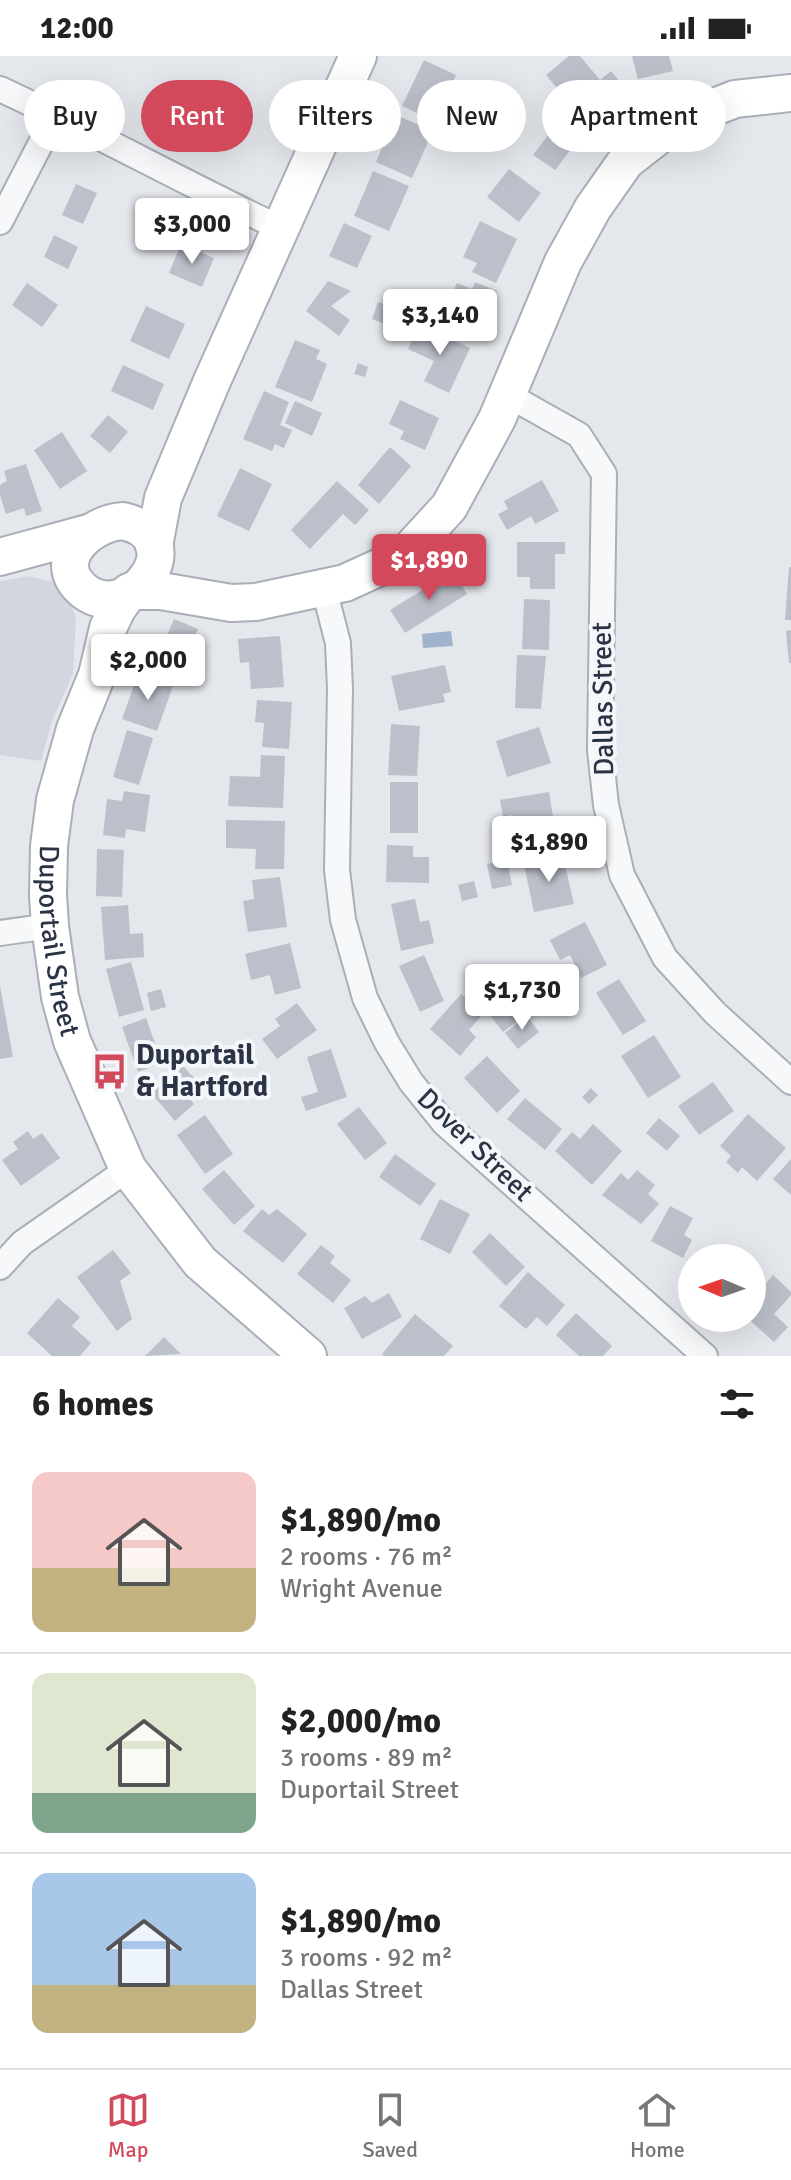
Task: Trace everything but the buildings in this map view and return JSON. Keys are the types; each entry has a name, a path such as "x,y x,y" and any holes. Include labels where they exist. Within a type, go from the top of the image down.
{"main road":[{"path":"131,592 149,577 154,568 154,547 163,498 358,56"},
{"path":"0,571 47,571 78,584 97,597 107,599 131,592 161,591 231,603 256,602 324,589 345,583 404,556 449,507 497,419 563,262 593,208 626,161 676,122 735,99 791,93"},
{"path":"78,584 71,561 79,540 137,498 169,442 212,381"},
{"path":"0,557 100,527 133,523 171,562 195,575 241,591 287,596"},
{"name":"Duportail Street","path":"75,729 84,631 78,584"},
{"name":"Duportail Street","path":"131,592 108,628 97,675 75,729 60,778 48,871 50,926 58,986 72,1041 128,1169 200,1262 308,1356"}],"street":[{"path":"0,89 24,100"},
{"path":"125,151 282,229"},
{"path":"0,222 36,152"},
{"name":"Dallas Street","path":"508,395 579,435 604,474 600,750 606,805 622,875 665,958 715,1013 791,1082"},
{"name":"Dover Street","path":"324,589 338,643 337,870 343,920 365,998 387,1043 411,1082 444,1123 705,1356"},
{"path":"0,933 50,926"},
{"path":"0,1267 22,1243 128,1169"}],"shaded area":[{"path":"28,576 60,587 68,595 76,619 73,674 52,721 41,761 0,755 0,581"}],"water":[{"path":"451,631 453,646 423,648 422,634"}],"place":[{"name":"Duportail & Hartford","path":"110,1071"}]}
